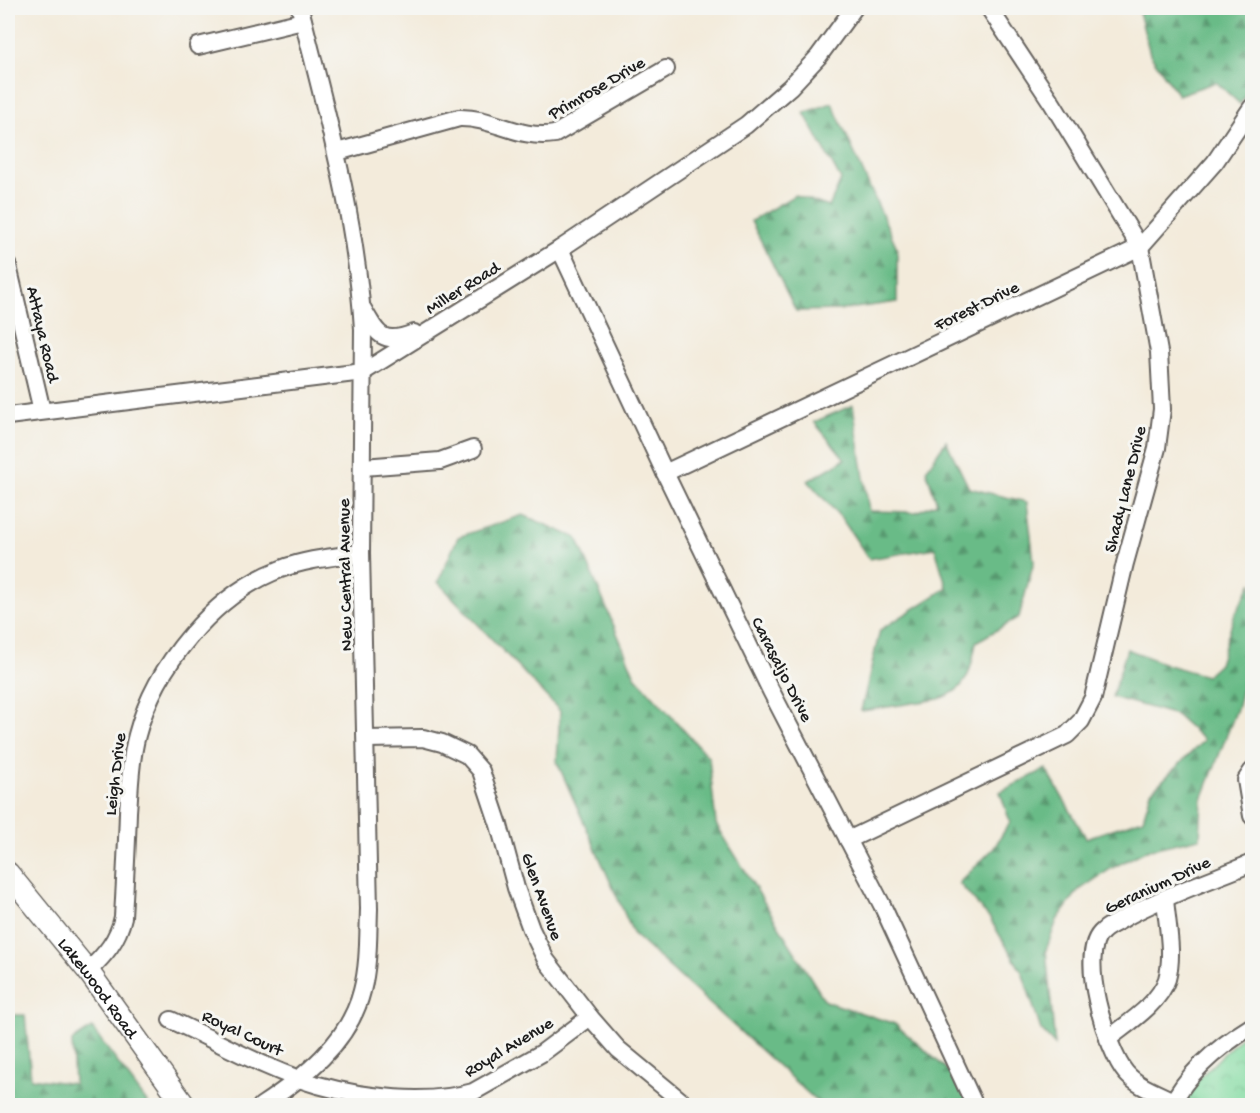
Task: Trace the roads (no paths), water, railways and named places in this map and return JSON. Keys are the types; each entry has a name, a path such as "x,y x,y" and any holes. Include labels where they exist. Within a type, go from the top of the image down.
{"main road":[{"name":"Lakewood Road","path":"10,878 88,971 185,1106"}],"street":[{"name":"Miller Road","path":"8,416 363,372 560,249 746,125 790,87 818,57 854,8"},
{"name":"Shady Lane Drive","path":"849,840 1066,735 1081,721 1093,698 1125,563 1157,448 1162,409 1159,352 1140,247 1052,103 989,8"},
{"path":"198,46 302,14"},
{"name":"New Central Avenue","path":"261,1106 300,1078 321,1059 350,1022 362,993 368,962 369,909 361,553 362,305 348,206 337,152 302,14"},
{"name":"Primrose Drive","path":"337,152 459,118 473,118 527,135 555,134 666,69"},
{"name":"Forest Drive","path":"664,473 1140,247 1215,162 1252,107"},
{"name":"Carasaljo Drive","path":"560,249 664,473 771,691 882,905 975,1106"},
{"name":"Attaya Road","path":"8,266 42,411"},
{"path":"362,305 375,329 384,337 396,340 444,321"},
{"path":"363,468 440,461 473,449"},
{"name":"Leigh Drive","path":"88,971 102,958 119,933 123,917 130,773 137,735 152,692 170,662 207,617 229,598 257,580 306,561 361,553"},
{"name":"Glen Avenue","path":"366,739 423,738 467,755 481,771 516,888 531,929 546,960 618,1049 687,1106"},
{"path":"1252,771 1246,780 1252,816"},
{"name":"Geranium Drive","path":"1172,1103 1126,1074 1114,1053 1101,1019 1092,969 1093,949 1102,931 1123,919 1252,862"},
{"path":"1108,1039 1152,1002 1167,980 1170,959 1165,899"},
{"name":"Royal Avenue","path":"300,1078 376,1101 460,1095 473,1092 543,1053 590,1017"},
{"name":"Royal Court","path":"171,1020 300,1078"},
{"path":"1172,1103 1185,1082 1203,1063 1252,1026"}]}
